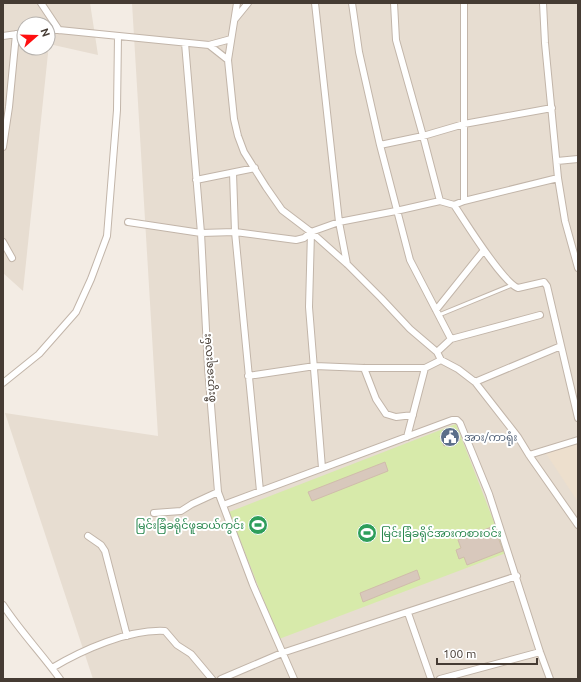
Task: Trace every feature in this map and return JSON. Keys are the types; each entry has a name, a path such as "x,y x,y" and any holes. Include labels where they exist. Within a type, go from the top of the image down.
{"street":[{"path":"41,3 59,30 209,45 231,39"},
{"path":"237,3 228,60 234,119 244,152 282,210 311,232 347,264 382,298 410,329 437,352 441,360 458,369 476,382 518,437 578,525"},
{"path":"234,20 248,3"},
{"path":"315,3 338,222 347,264"},
{"path":"352,3 359,52 396,211 410,260 438,312 450,339"},
{"path":"394,3 396,40 440,201"},
{"path":"464,3 464,201"},
{"path":"543,3 545,43 558,178 565,221 578,268"},
{"path":"3,36 16,34 9,107 3,147"},
{"path":"3,383 39,354 76,312 91,279 107,236 117,110 118,36"},
{"name":"စီးပွားရေးလမ်း","path":"186,43 218,492 253,585 294,679"},
{"path":"209,45 228,60"},
{"path":"380,145 423,136 464,124 552,108"},
{"path":"557,161 578,159"},
{"path":"196,180 234,174 255,168"},
{"path":"234,174 235,232 260,491"},
{"path":"128,222 200,233 235,232 296,240 304,238 311,232 338,222 440,201 454,205 464,201 558,178"},
{"path":"454,205 484,250 512,285 518,288 544,282 547,286 578,418"},
{"path":"311,232 309,307 315,366 322,468"},
{"path":"3,243 12,258"},
{"path":"438,312 484,250"},
{"path":"437,352 450,339 540,315"},
{"path":"476,382 561,346"},
{"path":"248,376 315,366 425,368 441,360"},
{"path":"364,368 376,399 386,414 396,417 414,415"},
{"path":"407,437 414,415 425,368"},
{"path":"223,505 452,420 457,420 460,423 489,494 550,679"},
{"path":"529,455 578,440"},
{"path":"154,513 181,511 192,504 218,492"},
{"path":"88,536 101,545 105,551 127,636"},
{"path":"220,679 282,653 408,613 517,576"},
{"path":"3,605 12,619 60,679"},
{"path":"408,613 431,679"},
{"path":"52,668 90,648 127,636 156,630 165,631 177,645 191,654 212,679"},
{"path":"440,679 540,652"}],"lane":[{"path":"438,312 512,285"}],"shaded area":[{"path":"3,3 90,3 98,55 56,46 56,16 16,16 16,56 48,56 23,291 3,273"},
{"path":"132,3 578,3 578,679 93,679 5,413 158,436"},
{"path":"578,442 578,502 545,452"}],"green space":[{"name":"မြင်းခြံခရိုင်အားကစားဝင်း","path":"456,424 506,553 279,639 229,512"}],"building":[{"name":"အား/ကာရုံး","path":"456,430 460,440 444,446 440,436"},
{"path":"385,462 388,471 312,501 308,492"},
{"path":"494,526 503,551 467,565 464,557 459,559 456,550 461,548 458,540"},
{"path":"417,570 420,579 363,602 360,593"}],"place":[{"name":"အား/ကာရုံး","path":"450,437"},
{"name":"မြင်းခြံခရိုင်ဖူဆယ်ကွင်း","path":"258,525"},
{"name":"မြင်းခြံခရိုင်အားကစားဝင်း","path":"367,533"}]}
